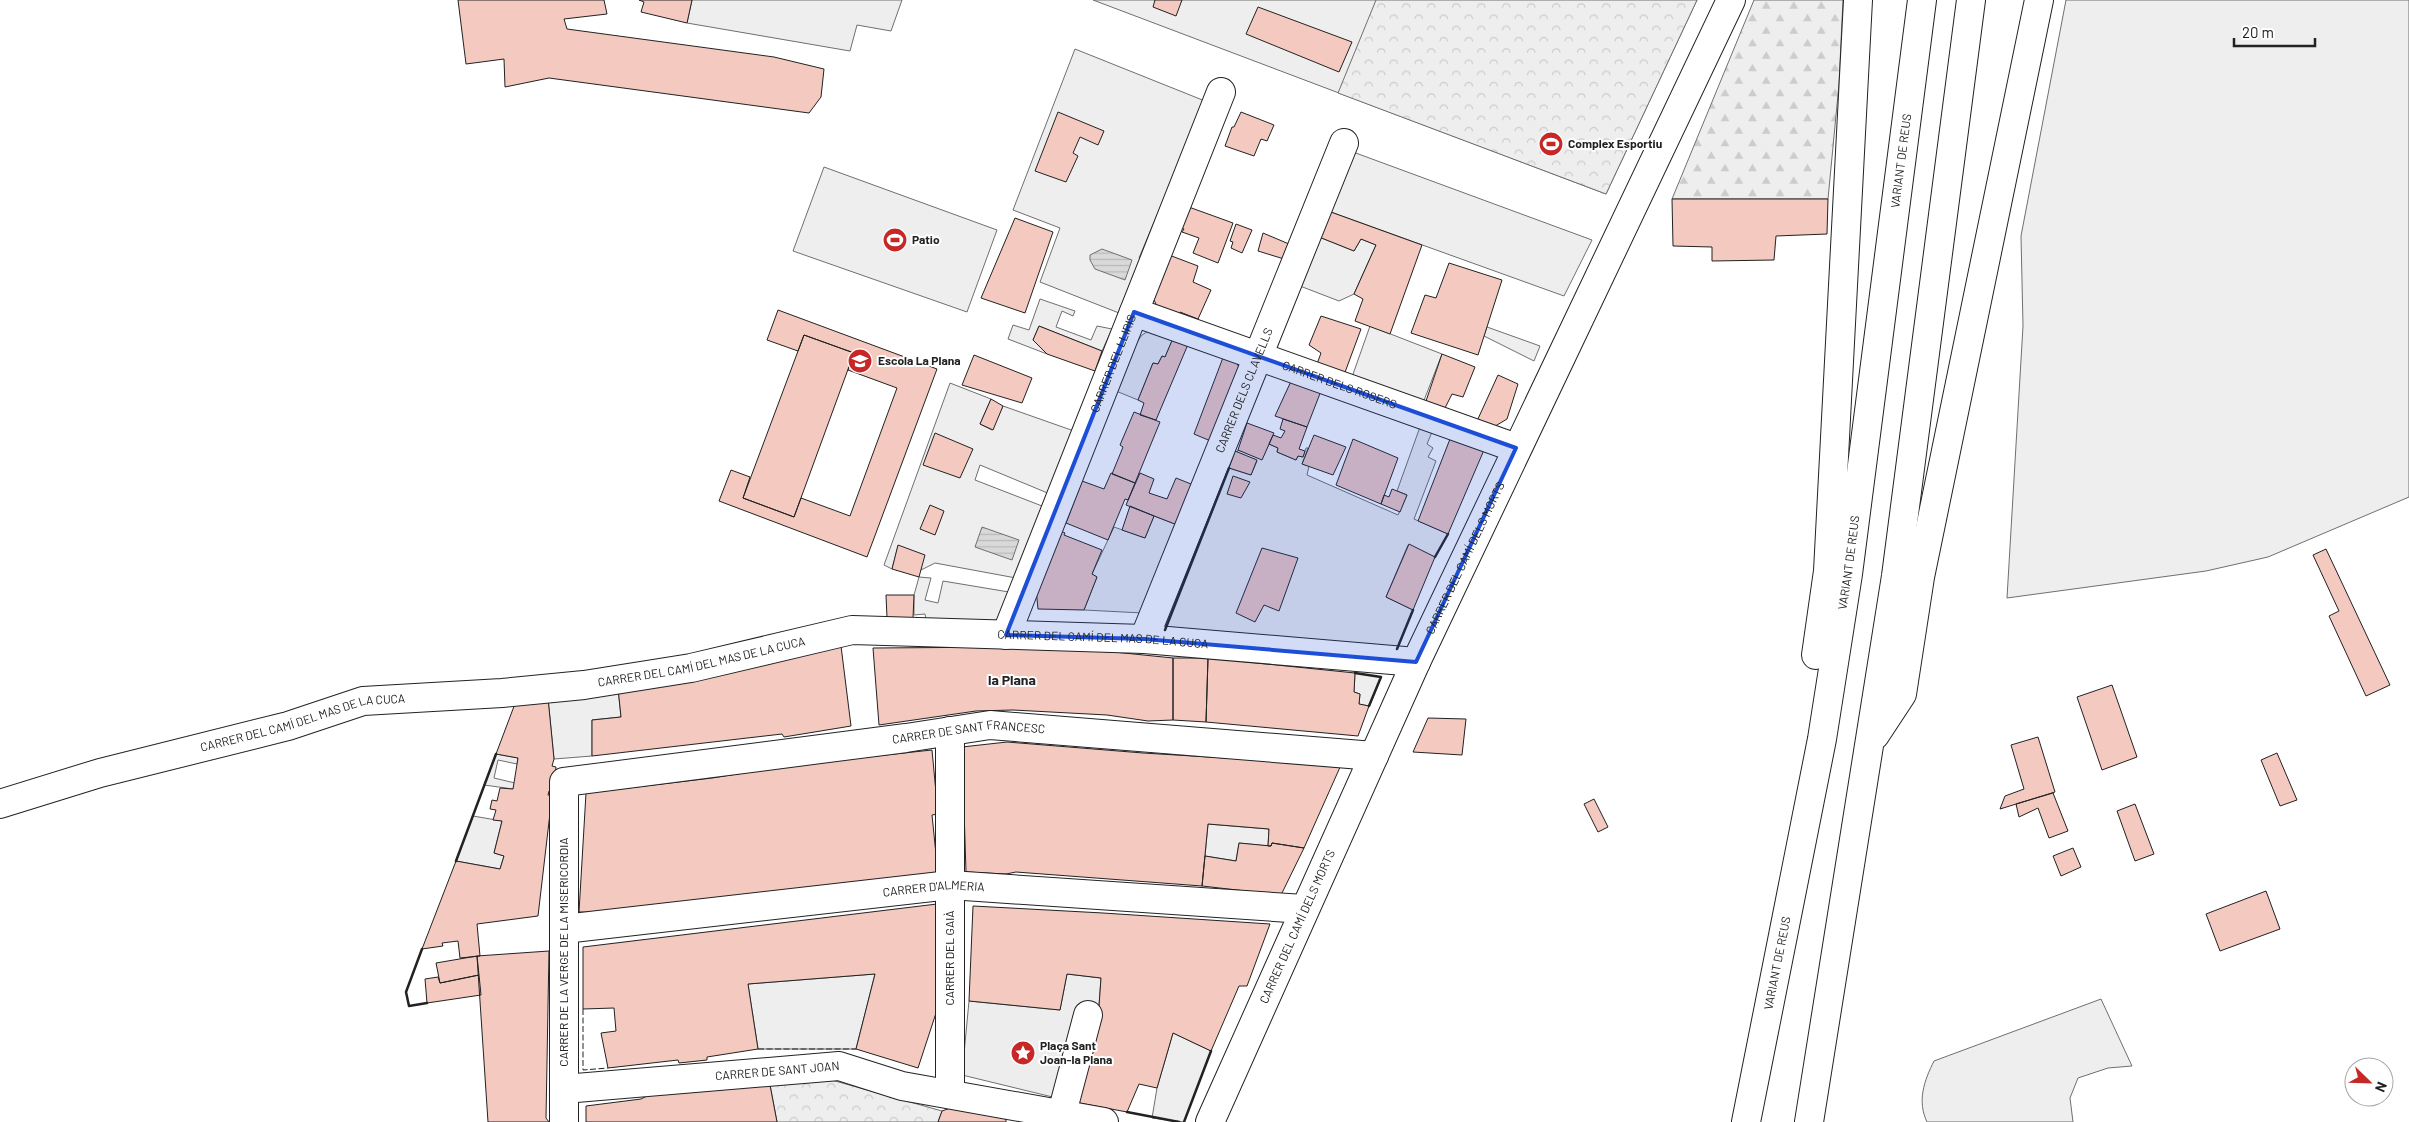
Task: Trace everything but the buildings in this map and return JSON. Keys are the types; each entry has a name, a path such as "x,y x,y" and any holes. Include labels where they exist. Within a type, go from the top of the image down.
{"main road":[{"name":"CARRER DEL CAMÍ DELS MORTS","path":"1210,1122 1416,662 1516,448 1731,0"},
{"path":"1822,738 1809,700 1828,571 1858,0"},
{"name":"VARIANT DE REUS","path":"1746,1122 1822,738 1848,574 1922,0"},
{"path":"1809,1122 1896,576 1971,0"},
{"path":"1870,743 1902,694 1920,577 2038,0"},
{"name":"CARRER DEL LLIRIS","path":"1006,635 1220,92"},
{"name":"CARRER DELS CLAVELLS","path":"1144,639 1344,143"},
{"name":"CARRER DELS ROSERS","path":"1134,312 1516,448"},
{"name":"CARRER DEL CAMÍ DEL MAS DE LA CUCA","path":"0,804 100,773 288,726 363,702 502,693 594,683 691,668 852,630 1144,639 1416,662"},
{"name":"CARRER DE SANT FRANCESC","path":"564,782 990,725 1374,756"},
{"name":"CARRER DEL GAIÀ","path":"950,731 950,1094"},
{"name":"CARRER DE LA VERGE DE LA MISERICORDIA","path":"564,782 564,1122"},
{"name":"CARRER D'ALMERIA","path":"564,929 950,885 1304,909"},
{"path":"1062,1113 1088,1014"},
{"name":"CARRER DE SANT JOAN","path":"564,1089 839,1066 902,1086 1104,1122"}],"highlighted area":[{"path":"1134,312 1516,448 1416,662 1144,639 1006,635"}],"green space":[{"path":"692,0 902,0 891,31 857,25 850,51 687,23"},
{"name":"Complex Esportiu","path":"1093,0 1697,0 1606,194"},
{"name":"Complex Esportiu","path":"1376,0 1697,0 1606,194 1338,93"},
{"path":"1754,0 1843,0 1839,84 1828,199 1672,199"},
{"path":"2066,0 2409,0 2409,497 2268,557 2206,571 2007,598 2023,326 2021,236"},
{"path":"1075,49 1205,101 1139,258 1143,260 1119,313 1040,282 1060,228 1013,210"},
{"path":"1353,152 1592,240 1564,296 1328,211"},
{"name":"Patio","path":"824,167 997,230 967,312 793,251"},
{"path":"1319,237 1354,251 1361,239 1376,245 1354,294 1339,301 1300,286"},
{"path":"1040,299 1075,311 1073,316 1062,311 1056,327 1091,340 1097,326 1112,329 1102,351 1039,326 1033,340 1047,354 1008,339 1013,325 1029,330"},
{"path":"1370,326 1442,354 1423,403 1352,377"},
{"path":"1487,327 1540,346 1534,361 1484,336"},
{"path":"1150,330 1174,336 1165,357 1162,356 1158,364 1153,363 1138,400 1116,391 1137,342 1142,335"},
{"path":"950,383 991,399 980,424 992,430 1003,406 1074,431 1050,494 980,465 975,480 1042,506 1016,578 935,563 921,570 898,546 892,569 884,565"},
{"path":"1420,427 1432,432 1427,444 1433,448 1428,457 1436,461 1414,519 1448,534 1435,557 1408,545 1386,597 1413,610 1396,652 1164,632 1229,468 1251,475 1257,461 1237,452 1238,450 1262,459 1269,444 1278,448 1277,452 1296,460 1298,456 1303,457 1306,448 1308,448 1302,464 1309,466 1307,475 1398,515 1407,495 1397,491"},
{"path":"1154,516 1180,526 1143,613 1084,610 1097,577 1092,574 1114,527 1145,538"},
{"path":"919,577 931,578 925,600 938,603 943,581 1009,592 998,626 927,625 925,614 914,615 914,595"},
{"path":"1355,673 1381,677 1369,706 1359,704 1360,694 1354,692"},
{"path":"618,688 621,717 592,720 592,756 554,759 548,698"},
{"path":"496,754 518,758 517,764 498,760 494,778 515,783 513,789 484,785"},
{"path":"473,816 502,821 494,853 504,856 500,869 456,861"},
{"path":"1208,824 1269,829 1268,846 1239,843 1236,861 1205,856"},
{"path":"875,974 856,1049 758,1049 748,984"},
{"path":"2101,999 2132,1066 2108,1068 2078,1078 2070,1098 2073,1122 1927,1122 1922,1099 1927,1076 1934,1061"},
{"path":"1173,1033 1211,1051 1184,1122 1152,1118 1157,1088"},
{"path":"828,1079 942,1111 938,1122 777,1122 770,1085"}],"shaded area":[{"path":"1102,249 1132,260 1125,280 1095,269 1090,260 1090,255"},
{"path":"982,527 1019,540 1012,560 975,547"},
{"name":"Plaça Sant Joan-la Plana","path":"1067,974 1101,978 1099,1006 1069,1101 962,1075 969,1001 1060,1010"}],"fence":[{"path":"583,1009 583,1070 608,1068"},
{"path":"758,1049 856,1049"}],"wall":[{"path":"1165,630 1229,468"},
{"path":"1435,557 1448,534"},
{"path":"1397,649 1413,610"},
{"path":"1355,673 1381,677 1369,706"},
{"path":"456,861 496,754"},
{"path":"422,949 406,992 409,1006 427,1003"},
{"path":"1184,1122 1211,1051"},
{"path":"1127,1112 1179,1122"}],"place":[{"name":"Complex Esportiu","path":"1551,144"},
{"name":"Patio","path":"895,240"},
{"name":"Escola La Plana","path":"860,361"},
{"name":"Plaça Sant Joan-la Plana","path":"1023,1053"}],"district":[{"name":"la Plana","path":"1012,680"}]}
